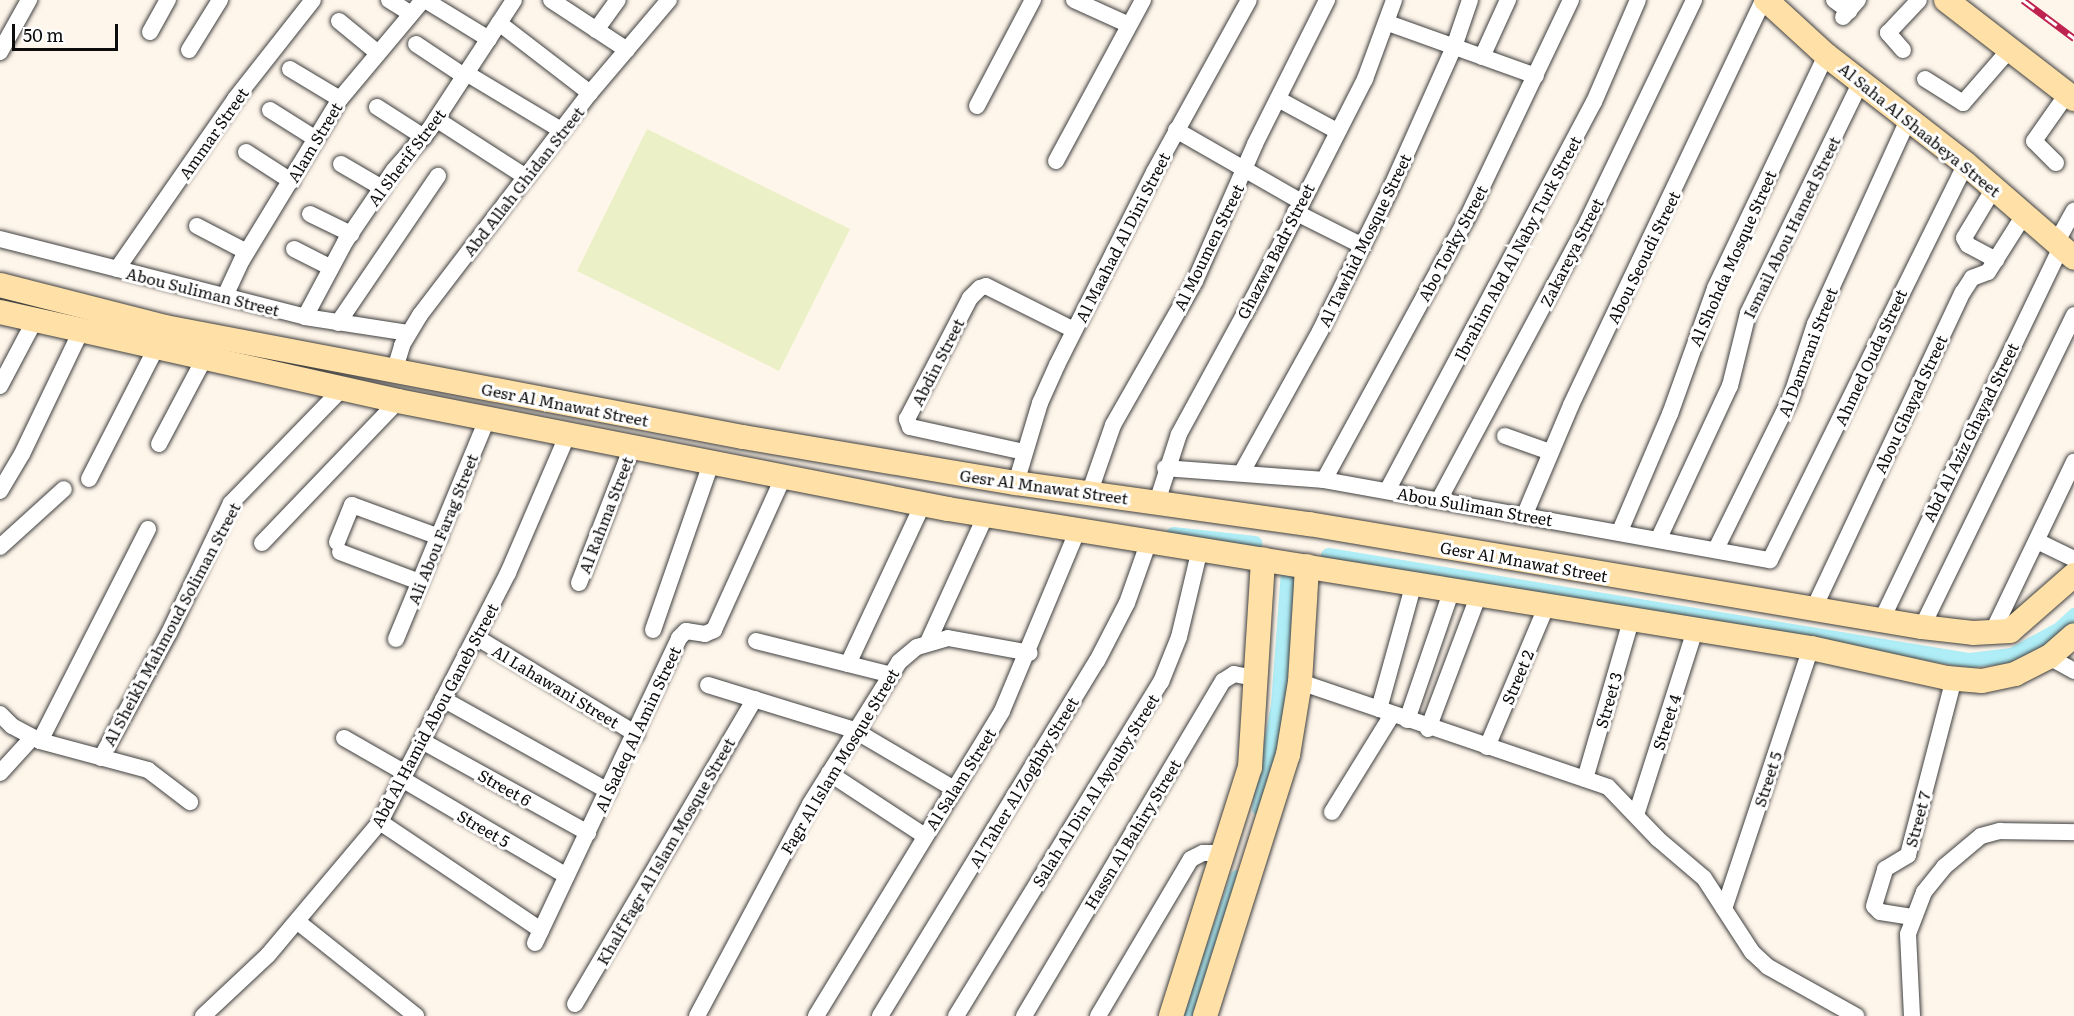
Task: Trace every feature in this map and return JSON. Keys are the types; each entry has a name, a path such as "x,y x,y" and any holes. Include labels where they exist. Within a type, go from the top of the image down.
{"street":[{"path":"0,52 29,0"},
{"path":"150,32 168,0"},
{"path":"189,50 220,0"},
{"name":"Ammar Street","path":"117,269 235,99 313,0"},
{"path":"389,0 411,14"},
{"path":"424,0 489,39"},
{"name":"Alam Street","path":"225,296 247,252 340,99 424,0"},
{"name":"Al Sherif Street","path":"305,317 329,267 382,188 424,137 514,0"},
{"path":"551,0 627,50"},
{"path":"596,30 618,0"},
{"name":"Abd Allah Ghidan Street","path":"394,372 408,333 590,93 669,0"},
{"path":"977,106 1034,0"},
{"path":"1074,0 1129,25"},
{"path":"1056,161 1143,0"},
{"name":"Al Maahad Al Dini Street","path":"1016,483 1040,403 1074,330 1176,130 1249,0"},
{"name":"Al Moumen Street","path":"1089,494 1113,425 1195,281 1245,169 1327,0"},
{"name":"Ghazwa Badr Street","path":"1157,502 1165,468 1179,434 1258,289 1298,206 1378,52 1394,0"},
{"name":"Al Tawhid Mosque Street","path":"1242,472 1363,246 1454,46 1470,0"},
{"path":"1482,57 1508,0"},
{"name":"Abo Torky Street","path":"1324,480 1468,216 1570,0"},
{"name":"Ibrahim Abd Al Naby Turk Street","path":"1387,491 1594,102 1638,0"},
{"name":"Zakareya Street","path":"1439,500 1583,231 1694,0"},
{"path":"1834,0 1850,9"},
{"path":"1903,50 1888,33 1919,0"},
{"path":"1946,0 2071,96 2034,141 2056,163"},
{"name":"Al Saha Al Shaabeya Street","path":"1769,1 1826,55 1966,164 2064,249"},
{"name":"Abou Seoudi Street","path":"1525,514 1550,452 1769,1"},
{"path":"339,21 378,52"},
{"path":"499,23 590,93"},
{"path":"1388,24 1536,76"},
{"path":"416,44 561,130"},
{"path":"1925,79 1957,102 1966,102 2010,49"},
{"name":"Al Shohda Mosque Street","path":"1620,531 1670,414 1711,297 1826,55"},
{"path":"290,69 340,99"},
{"name":"Ismail Abou Hamed Street","path":"1659,538 1730,386 1748,313 1860,83"},
{"path":"1278,99 1337,131"},
{"path":"377,107 424,137"},
{"path":"270,110 316,139"},
{"path":"436,119 525,177"},
{"name":"Al Damrani Street","path":"1716,549 1791,397 1815,324 1908,120"},
{"path":"1176,130 1245,169 1298,206 1363,246"},
{"path":"246,152 291,181"},
{"path":"341,164 382,188"},
{"name":"Ahmed Ouda Street","path":"1777,551 1879,343 1883,325 1966,164"},
{"path":"338,323 438,176"},
{"path":"1994,188 1964,238 1968,245 1996,260"},
{"name":"Abd Al Aziz Ghayad Street","path":"1882,619 2064,249 2074,211"},
{"path":"310,214 351,234"},
{"name":"Abou Ghayad Street","path":"1814,608 1963,292 1972,278 1986,274 2025,214"},
{"path":"197,226 247,252"},
{"name":"Abou Suliman Street","path":"0,239 305,317 408,333"},
{"path":"294,249 329,267"},
{"name":"Gesr Al Mnawat Street","path":"0,285 165,327 743,437 1016,483 1157,502 1922,627 1992,633 2019,627 2074,575"},
{"name":"Abdin Street","path":"1024,452 910,427 907,419 970,298 980,288 986,286 1074,330"},
{"name":"Gesr Al Mnawat Street","path":"0,312 398,401 923,504 1452,589 1631,621 1811,648 1954,679 1999,679 2049,657 2074,635"},
{"path":"1922,627 2074,315"},
{"path":"0,386 35,320"},
{"path":"0,491 22,454 81,331"},
{"path":"89,479 156,348"},
{"path":"159,444 204,359"},
{"name":"Al Sheikh Mahmoud Soliman Street","path":"101,758 180,613 231,502 342,389"},
{"path":"262,543 398,401"},
{"name":"Ali Abou Farag Street","path":"396,639 487,419"},
{"name":"Abd Al Hamid Abou Ganeb Street","path":"203,1016 298,922 380,822 476,637 568,434"},
{"path":"1505,436 1550,452"},
{"name":"Al Rahma Street","path":"579,583 632,447"},
{"path":"653,630 712,461"},
{"path":"1992,633 2074,462"},
{"name":"Abou Suliman Street","path":"1165,468 1242,472 1324,480 1620,531 1770,560 1777,551"},
{"name":"Al Sadeq Al Amin Street","path":"380,822 538,936 636,734 679,638 686,631 705,634 714,630 784,476"},
{"path":"0,548 64,489"},
{"path":"848,664 923,504"},
{"path":"420,582 338,547 354,505 439,537"},
{"path":"928,642 986,515"},
{"name":"Al Salam Street","path":"816,1016 1002,711 1030,652 1078,529"},
{"path":"0,773 36,739 148,530"},
{"name":"Al Taher Al Zoghby Street","path":"880,1016 1097,661 1126,603 1149,541"},
{"path":"2037,541 2074,559"},
{"name":"Salah Al Din Al Ayouby Street","path":"956,1016 1161,682 1177,644 1200,549"},
{"path":"1171,1016 1250,767 1263,559"},
{"path":"1205,1016 1277,800 1300,682 1307,566"},
{"path":"1393,715 1414,583"},
{"path":"1332,812 1393,715 1452,589"},
{"path":"1428,729 1479,594"},
{"name":"Street 2","path":"1487,747 1546,607"},
{"name":"Street 3","path":"1586,779 1631,621"},
{"name":"Street 4","path":"1636,815 1695,630"},
{"name":"Al Lahawani Street","path":"476,637 636,734"},
{"path":"928,642 960,638 1030,652"},
{"path":"756,641 888,674"},
{"name":"Fagr Al Islam Mosque Street","path":"697,1016 829,773 888,674 908,653 928,642"},
{"name":"Street 5","path":"1724,909 1811,648"},
{"path":"2049,657 2074,671"},
{"name":"Hassn Al Bahiry Street","path":"1024,1016 1223,681 1234,674 1254,678"},
{"name":"Street 7","path":"1912,917 1880,912 1874,906 1885,869 1908,855 1954,679"},
{"path":"1300,682 1428,729 1608,787 1704,878 1767,967 1856,1016"},
{"path":"708,685 854,730 954,789"},
{"path":"443,699 608,791"},
{"name":"Khalf Fagr Al Islam Mosque Street","path":"575,1004 755,699"},
{"path":"0,714 36,739 148,770 190,802"},
{"name":"Street 5","path":"345,738 567,876"},
{"name":"Street 6","path":"422,741 588,833"},
{"path":"829,773 925,836"},
{"path":"1912,1016 1907,957 1912,917 1924,892 1944,867 1981,836 2000,831 2074,832"},
{"path":"1098,1016 1191,859 1203,853 1223,853"},
{"path":"298,922 416,1016"}],"green space":[{"path":"647,129 850,229 779,371 577,271"}],"waterway":[{"path":"1173,534 1255,543"},
{"path":"1328,555 1969,660 2011,655 2059,629 2074,615"},
{"path":"1259,808 1278,704 1288,572"},
{"path":"1190,1016 1237,877"}],"railway":[{"path":"2023,0 2074,38"}]}
